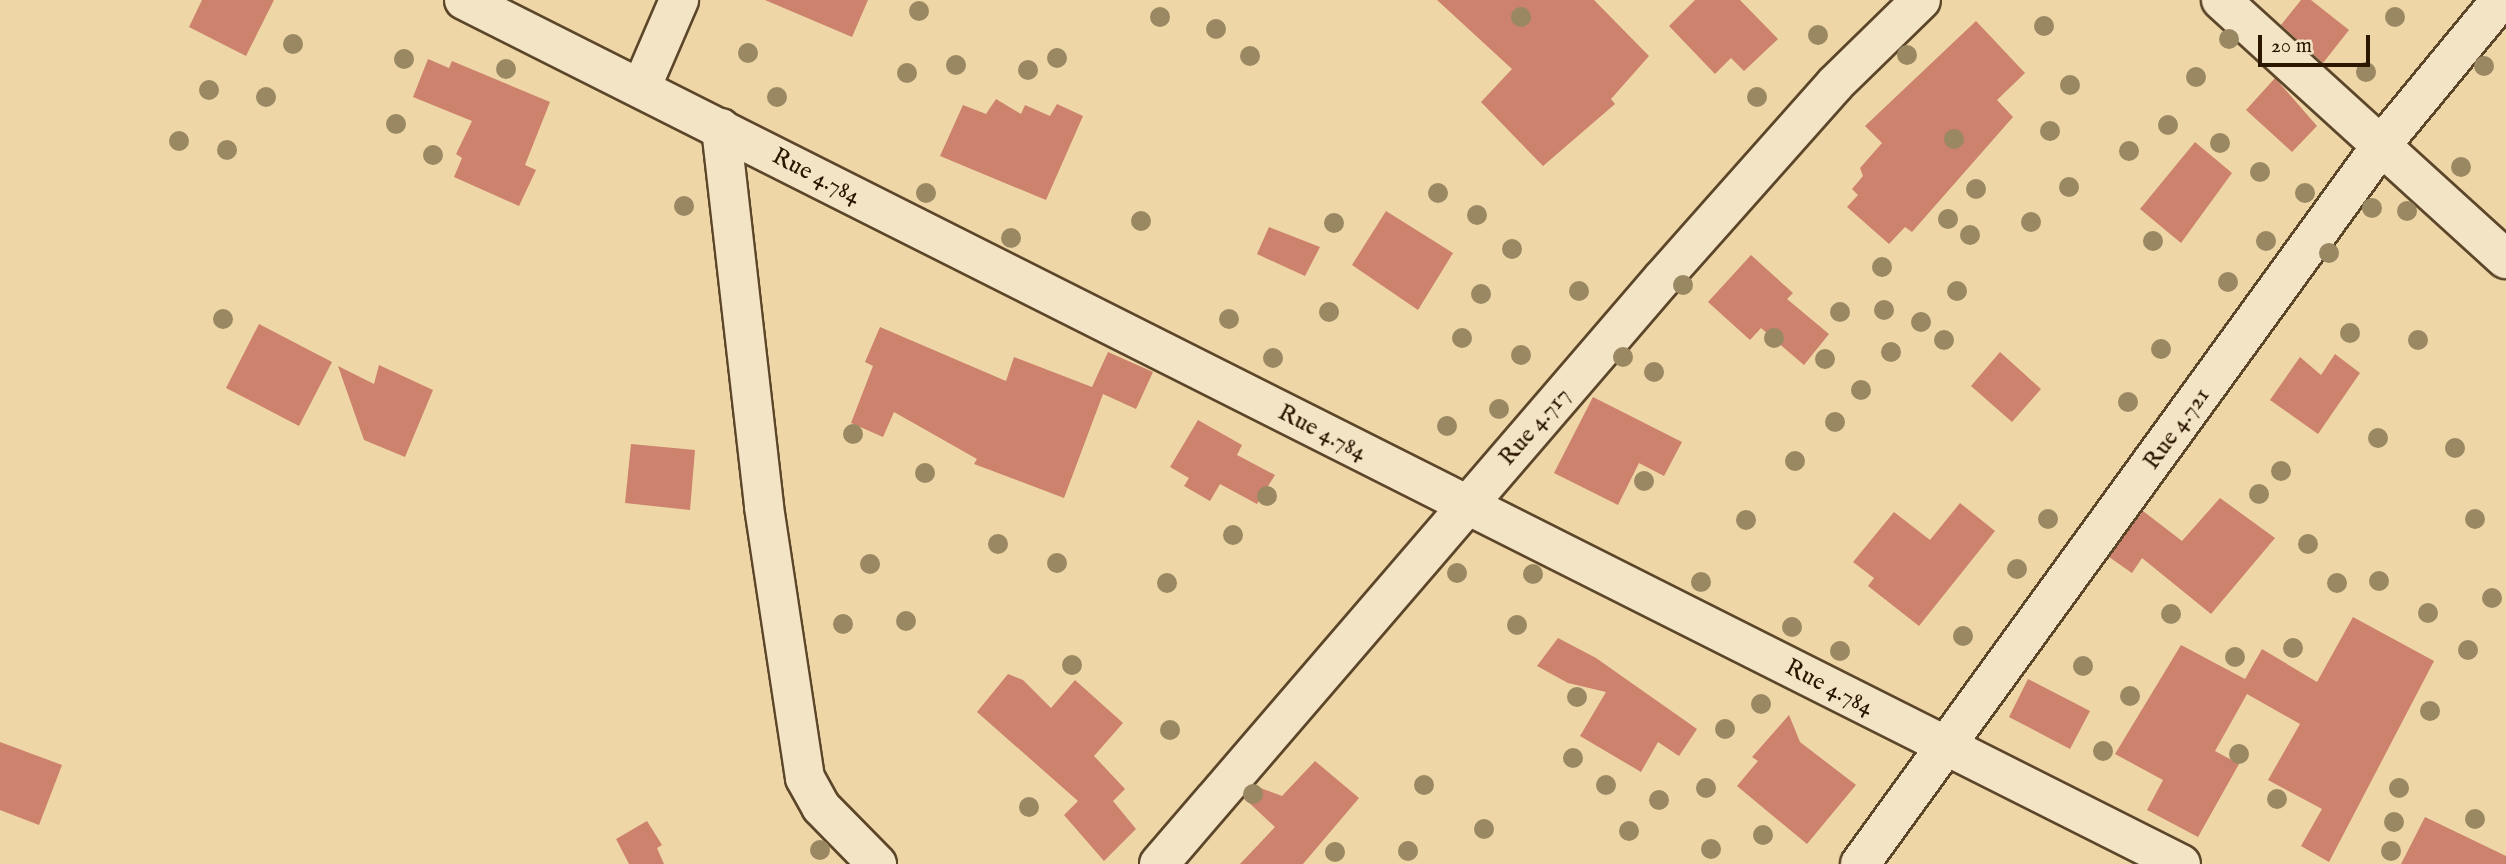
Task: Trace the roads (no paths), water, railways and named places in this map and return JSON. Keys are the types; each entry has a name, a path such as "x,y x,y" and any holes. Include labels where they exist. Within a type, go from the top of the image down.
{"street":[{"name":"Rue 4.784","path":"464,0 642,86 1465,506 2181,864"},
{"path":"642,86 679,0"},
{"name":"Rue 4.717","path":"1158,864 1465,506 1835,84 1921,0"},
{"path":"2221,0 2383,143 2506,259"},
{"name":"Rue 4.721","path":"1860,864 2383,143 2501,0"},
{"path":"720,128 764,507 805,778 821,807 877,864"}]}
